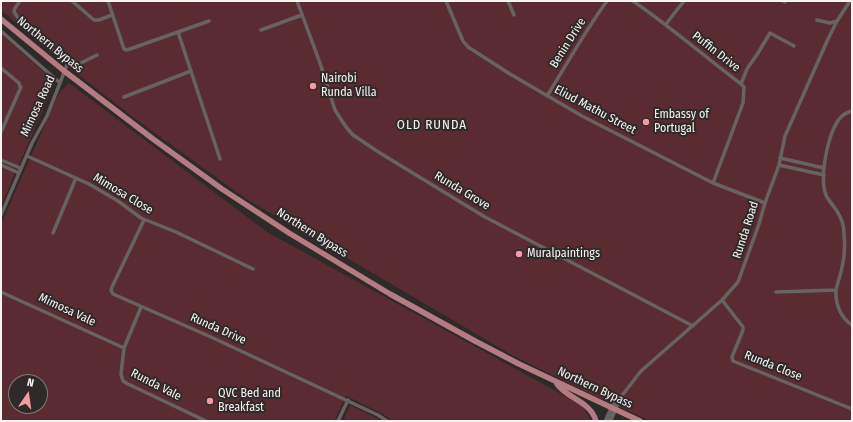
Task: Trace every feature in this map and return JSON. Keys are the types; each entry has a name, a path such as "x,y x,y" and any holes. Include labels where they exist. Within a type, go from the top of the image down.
{"main road":[{"name":"Northern Bypass","path":"1,19 153,139 222,189 289,232 432,318 555,382 640,421"},
{"path":"555,382 560,388 585,405 594,414 596,421"}],"street":[{"name":"Mimosa Road","path":"1,215 32,143 47,116 68,65 66,61 16,15 14,12 15,8 20,1"},
{"path":"72,1 94,20 112,15"},
{"path":"108,1 124,49 127,50 209,21"},
{"name":"Runda Grove","path":"297,1 335,110 346,128 353,136 485,217 693,326"},
{"name":"Eliud Mathu Street","path":"446,1 463,41 468,47 510,74 582,116 713,183 765,204"},
{"path":"508,1 514,15"},
{"name":"Benin Drive","path":"547,96 582,37 607,1"},
{"name":"Puffin Drive","path":"633,1 666,24 744,87 743,103 713,183"},
{"path":"666,24 684,1"},
{"name":"Runda Road","path":"606,421 615,402 620,398 641,371 722,300 738,282 779,165 785,136 833,29 850,1"},
{"path":"261,30 302,14"},
{"path":"817,20 830,23 838,21"},
{"path":"1,31 60,83"},
{"path":"178,32 220,159"},
{"path":"741,84 747,69 770,33 794,46"},
{"path":"68,65 79,64 97,55"},
{"path":"1,68 19,83 21,87 1,132"},
{"path":"124,97 191,72"},
{"path":"852,111 842,115 834,128 829,141 824,168 826,195 839,214 844,226 844,256 836,290 836,297 838,308 846,321 852,325"},
{"name":"Mimosa Close","path":"26,156 61,170 89,184 118,201 144,220 176,232 253,269"},
{"path":"780,158 824,168"},
{"path":"1,160 18,167 19,172"},
{"path":"1,165 19,172"},
{"path":"779,165 824,175"},
{"path":"53,234 76,178"},
{"name":"Runda Drive","path":"144,220 112,287 113,294 348,400 387,421"},
{"path":"776,292 836,290"},
{"name":"Mimosa Vale","path":"1,292 124,348"},
{"name":"Runda Close","path":"722,300 743,327 732,358 733,361 851,408"},
{"name":"Runda Vale","path":"141,307 124,348 121,374 123,381 206,421"},
{"name":"Runda Road","path":"610,421 620,398"},
{"path":"338,421 348,400"}],"shaded area":[{"path":"1,1 852,1 852,421 651,421 605,401 512,355 245,198 137,120 62,62 1,10"},
{"path":"1,34 55,82 1,206"},
{"path":"69,83 267,232 581,405 592,421 393,421 383,414 346,396 334,421 1,421 1,224 59,93"},
{"path":"350,405 378,419 380,421 343,421"}],"place":[{"name":"Nairobi Runda Villa","path":"313,86"},
{"name":"Embassy of Portugal","path":"646,122"},
{"name":"Muralpaintings","path":"519,254"},
{"name":"QVC Bed and Breakfast","path":"210,401"}],"district":[{"name":"OLD RUNDA","path":"432,125"}]}
